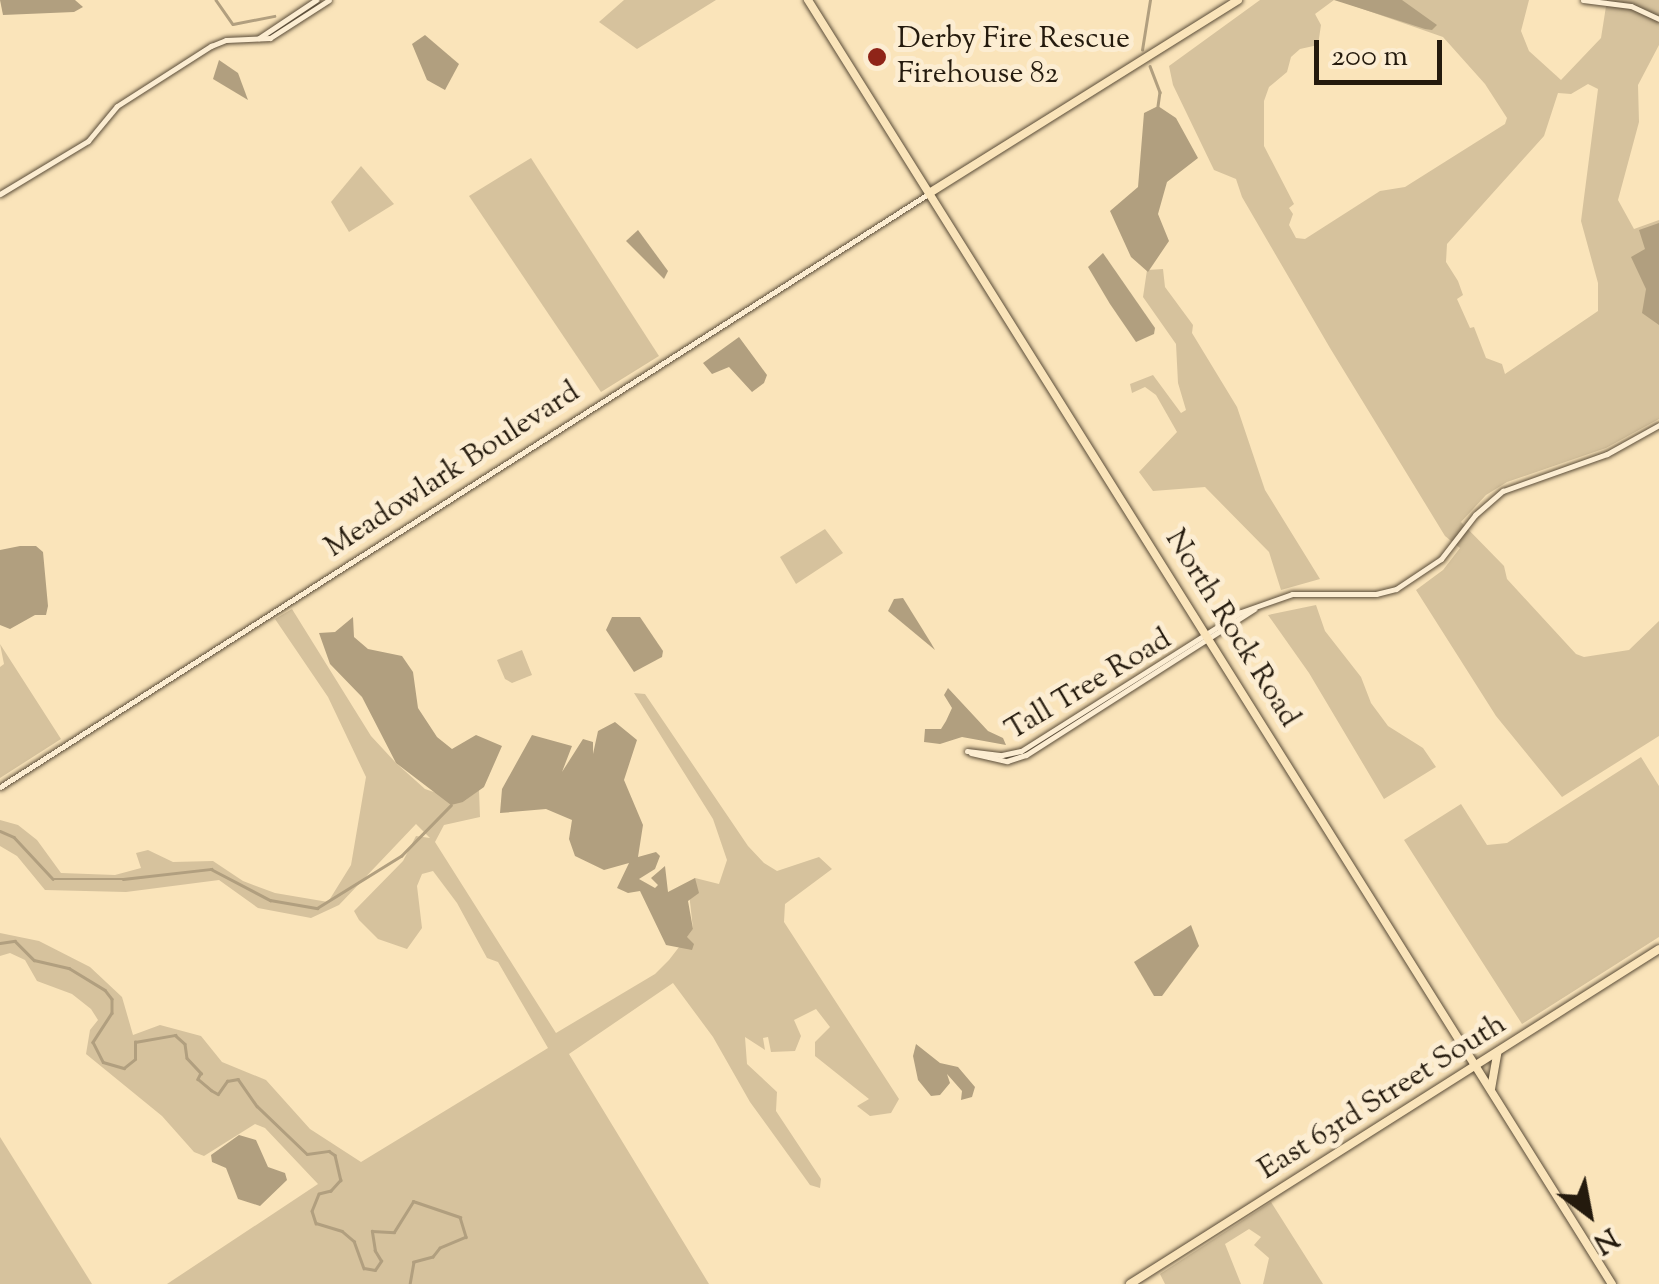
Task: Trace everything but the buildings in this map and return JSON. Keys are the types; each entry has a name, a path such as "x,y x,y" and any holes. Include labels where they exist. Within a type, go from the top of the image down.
{"main road":[{"name":"North Rock Road","path":"808,0 1612,1284"},
{"path":"931,192 1238,0"},
{"name":"East 63rd Street South","path":"1130,1284 1659,948"},
{"path":"1491,1088 1498,1052"}],"street":[{"path":"259,38 316,0"},
{"path":"0,194 88,141 117,106 211,46 226,40 270,38 329,0"},
{"path":"1584,0 1632,6 1659,19"},
{"name":"Meadowlark Boulevard","path":"0,787 931,192"},
{"name":"Tall Tree Road","path":"1208,636 1018,758 994,760 966,751 1002,756 1021,751 1208,636 1257,607 1292,594 1376,594 1396,590 1434,566 1474,515 1503,491 1607,454 1659,424"}],"shaded area":[{"path":"0,0 75,0 83,7 74,12 3,15"},
{"path":"624,0 716,0 637,49 599,22"},
{"path":"1260,0 1334,0 1315,14 1321,25 1318,45 1300,49 1291,57 1287,72 1269,87 1264,101 1264,146 1294,204 1289,208 1293,214 1289,225 1296,238 1305,239 1380,191 1405,187 1505,124 1507,118 1485,84 1443,37 1337,0 1529,0 1521,31 1529,51 1561,80 1601,38 1607,0 1659,0 1659,45 1638,85 1639,122 1618,200 1634,229 1659,220 1659,419 1606,448 1507,482 1486,495 1461,522 1504,566 1507,579 1576,654 1584,657 1629,650 1659,621 1659,736 1562,797 1496,716 1416,590 1443,570 1460,548 1445,536 1330,348 1242,197 1236,179 1214,170 1173,85 1169,66","holes":["1588,84 1598,89 1581,221 1598,283 1598,311 1505,374 1502,364 1486,358 1457,299 1463,295 1446,262 1447,244 1544,136 1558,93 1571,94"]},
{"path":"1334,0 1402,0 1437,25 1432,30 1425,29"},
{"path":"425,35 459,64 445,90 427,80 412,44"},
{"path":"219,60 238,73 248,100 213,79"},
{"path":"1158,106 1176,118 1198,158 1167,182 1158,214 1169,241 1148,272 1131,257 1110,211 1138,187 1144,113"},
{"path":"531,158 659,356 601,392 469,196"},
{"path":"361,166 394,204 349,232 331,202"},
{"path":"1659,223 1659,325 1642,313 1646,289 1631,257 1645,249 1639,230"},
{"path":"638,230 668,271 664,279 626,241"},
{"path":"1103,253 1155,328 1154,334 1136,342 1110,304 1088,267"},
{"path":"1163,269 1165,287 1193,325 1192,333 1237,407 1265,490 1320,579 1281,590 1269,552 1205,487 1153,491 1139,472 1177,432 1156,395 1145,387 1132,393 1130,384 1153,375 1181,413 1186,410 1178,383 1176,344 1143,297 1147,270"},
{"path":"739,337 767,375 764,383 752,392 729,367 712,374 703,363"},
{"path":"825,529 843,553 796,584 780,557"},
{"path":"36,546 43,552 48,606 46,615 35,615 10,629 0,625 0,550"},
{"path":"903,598 935,650 888,611 894,599"},
{"path":"1316,605 1325,631 1361,677 1371,703 1388,726 1423,748 1436,767 1384,799 1309,673 1268,615"},
{"path":"292,609 371,736 396,763 425,789 463,802 479,790 480,817 444,825 435,842 556,1033 655,974 669,960 693,929 689,893 695,878 719,884 727,860 713,819 634,693 645,694 748,846 764,863 777,871 819,857 832,869 785,904 784,922 899,1099 891,1113 870,1116 857,1106 869,1099 815,1056 815,1042 830,1027 816,1009 794,1020 801,1036 795,1051 771,1052 768,1037 763,1038 765,1050 745,1037 747,1064 777,1092 776,1111 821,1179 820,1188 810,1185 750,1102 713,1037 673,983 569,1054 709,1284 167,1284 318,1184 265,1128 255,1124 204,1156 194,1152 162,1116 86,1054 90,1030 98,1020 91,1009 72,994 37,981 25,960 10,953 0,956 0,933 39,941 90,967 122,997 133,1035 160,1025 201,1036 222,1062 266,1080 310,1129 361,1162 548,1048 498,962 487,958 457,903 433,871 422,874 417,886 422,928 407,949 378,939 359,920 354,911 403,861 416,836 430,838 416,824 339,905 311,918 258,908 219,880 126,892 45,890 17,856 0,846 0,820 18,825 37,840 61,873 115,875 141,868 136,853 148,850 173,862 213,861 243,881 275,893 328,902 351,865 366,777 328,697 275,619"},
{"path":"353,617 354,637 368,649 402,656 413,672 418,708 437,737 452,749 476,735 502,746 484,787 463,802 451,805 396,763 362,697 330,664 319,633 335,632"},
{"path":"612,617 640,617 663,651 662,657 634,672 606,630"},
{"path":"0,644 61,739 0,778 0,667 4,664"},
{"path":"522,650 532,675 512,683 505,679 497,660"},
{"path":"948,688 1006,745 962,737 940,744 924,742 925,729 941,729 952,708 944,695"},
{"path":"615,722 637,740 624,780 643,825 638,857 656,852 660,856 655,869 639,879 655,888 658,885 651,878 665,866 668,892 695,878 699,893 688,901 693,929 687,937 694,944 692,950 666,945 640,891 628,893 617,888 629,863 604,870 575,856 569,839 572,820 546,809 500,813 502,789 532,735 572,746 562,772 583,739 593,742 593,754 598,731"},
{"path":"1641,757 1659,786 1659,937 1522,1024 1404,840 1461,804 1487,845 1507,843"},
{"path":"1191,925 1199,946 1162,996 1154,996 1134,962"},
{"path":"916,1044 940,1063 958,1067 975,1087 972,1097 961,1100 962,1091 947,1074 950,1083 940,1095 931,1096 918,1080 913,1056"},
{"path":"239,1135 256,1140 268,1167 285,1173 287,1180 260,1206 238,1199 226,1168 212,1162 211,1155"},
{"path":"0,1137 92,1284 0,1284"},
{"path":"1271,1202 1323,1284 1263,1284 1269,1258 1254,1245 1261,1237 1249,1229 1225,1244 1241,1284 1165,1284 1160,1274"}],"waterway":[{"path":"216,0 233,24 274,16"},
{"path":"1142,50 1150,0"},
{"path":"1150,66 1160,92 1158,106"},
{"path":"0,831 14,837 53,879 123,879 211,869 270,900 317,908 401,856 451,805"},
{"path":"0,943 15,941 34,960 69,968 105,990 112,999 112,1013 93,1042 103,1062 124,1068 135,1059 135,1042 175,1035 185,1044 187,1058 201,1073 198,1079 211,1090 218,1094 227,1081 238,1079 257,1106 307,1154 329,1151 335,1155 341,1180 331,1191 319,1194 312,1211 316,1223 342,1231 354,1241 364,1268 375,1270 381,1261 372,1231 394,1232 413,1201 460,1217 466,1237 440,1248 433,1257 414,1262 410,1284"}],"place":[{"name":"Derby Fire Rescue Firehouse 82","path":"877,57"}]}
